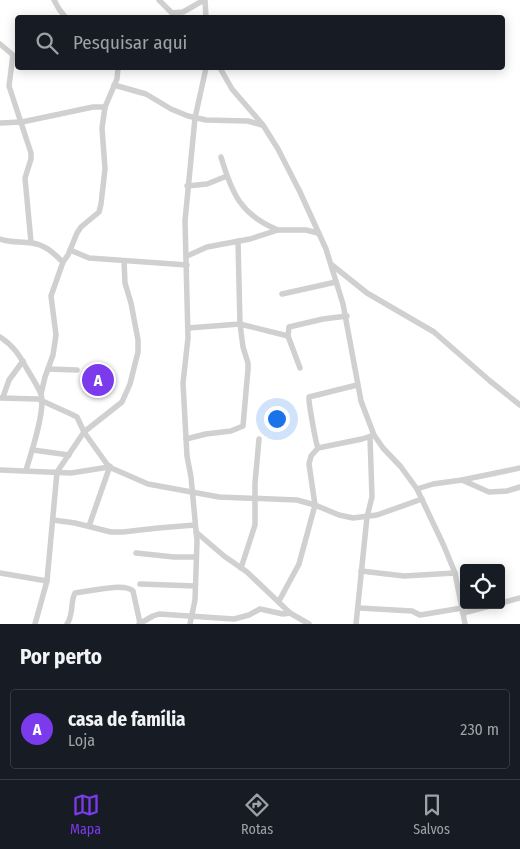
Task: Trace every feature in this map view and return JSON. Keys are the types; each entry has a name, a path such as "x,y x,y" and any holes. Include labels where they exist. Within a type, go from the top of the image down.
{"street":[{"path":"54,0 64,15"},
{"path":"159,0 172,13 188,10 204,0 206,15"},
{"path":"0,44 15,55 9,86 31,153 25,178 31,242"},
{"path":"26,470 33,450 45,377 53,355 56,335 51,296 63,262 77,233 81,227 99,212 105,169 102,128 105,107 118,70"},
{"path":"190,624 193,616 195,586 196,529 186,439 183,384 188,328 185,221 195,118 206,70"},
{"path":"221,70 232,89 263,125 292,174 332,265 347,316 357,385 372,436 372,496 367,517 356,624"},
{"path":"114,85 146,94 178,113 195,118 248,121 263,125"},
{"path":"0,123 22,122 93,107 105,107"},
{"path":"221,157 227,176 241,204 265,224 278,230"},
{"path":"187,186 207,184 227,176"},
{"path":"306,230 312,219"},
{"path":"263,235 265,224"},
{"path":"187,256 207,246 238,241 278,230 306,230 318,233"},
{"path":"0,239 12,242 31,242 49,250 63,262"},
{"path":"186,439 242,426 248,363 243,347 240,324 238,241"},
{"path":"70,250 88,258 187,265"},
{"path":"35,624 47,581 56,472 84,432 117,407 125,396 138,352 138,340 125,283 124,261"},
{"path":"332,265 367,293 434,332 520,405"},
{"path":"282,294 336,282"},
{"path":"300,368 288,336 290,326 347,316"},
{"path":"188,328 240,324 288,336"},
{"path":"0,337 13,347 23,361 41,397"},
{"path":"23,361 9,380 1,397 41,397 76,417 84,432 110,466 148,484 219,497 255,500 297,500 347,518 367,517 387,512 422,499"},
{"path":"48,369 77,370"},
{"path":"318,448 308,398 357,385"},
{"path":"279,602 299,564 315,505 309,464 311,456 318,448 372,436"},
{"path":"372,436 401,467 422,499 455,573 465,624"},
{"path":"241,568 255,525 259,439"},
{"path":"33,450 69,455"},
{"path":"0,470 83,472 110,466"},
{"path":"89,526 110,466"},
{"path":"417,489 433,484 520,468"},
{"path":"462,480 489,492 507,491 520,487"},
{"path":"53,520 89,526 105,531 123,532 158,528 196,529 290,613 309,624"},
{"path":"136,553 196,557"},
{"path":"361,571 404,576 455,573"},
{"path":"0,573 47,581"},
{"path":"140,584 195,586"},
{"path":"67,624 72,616 73,596 75,593 86,592 91,589 129,588 133,591 139,624 159,614 234,619 249,616 260,609 283,614 290,613"},
{"path":"505,602 520,598"},
{"path":"358,608 412,611 420,616 473,609"}],"place":[{"name":"casa de família","path":"98,380"}]}
